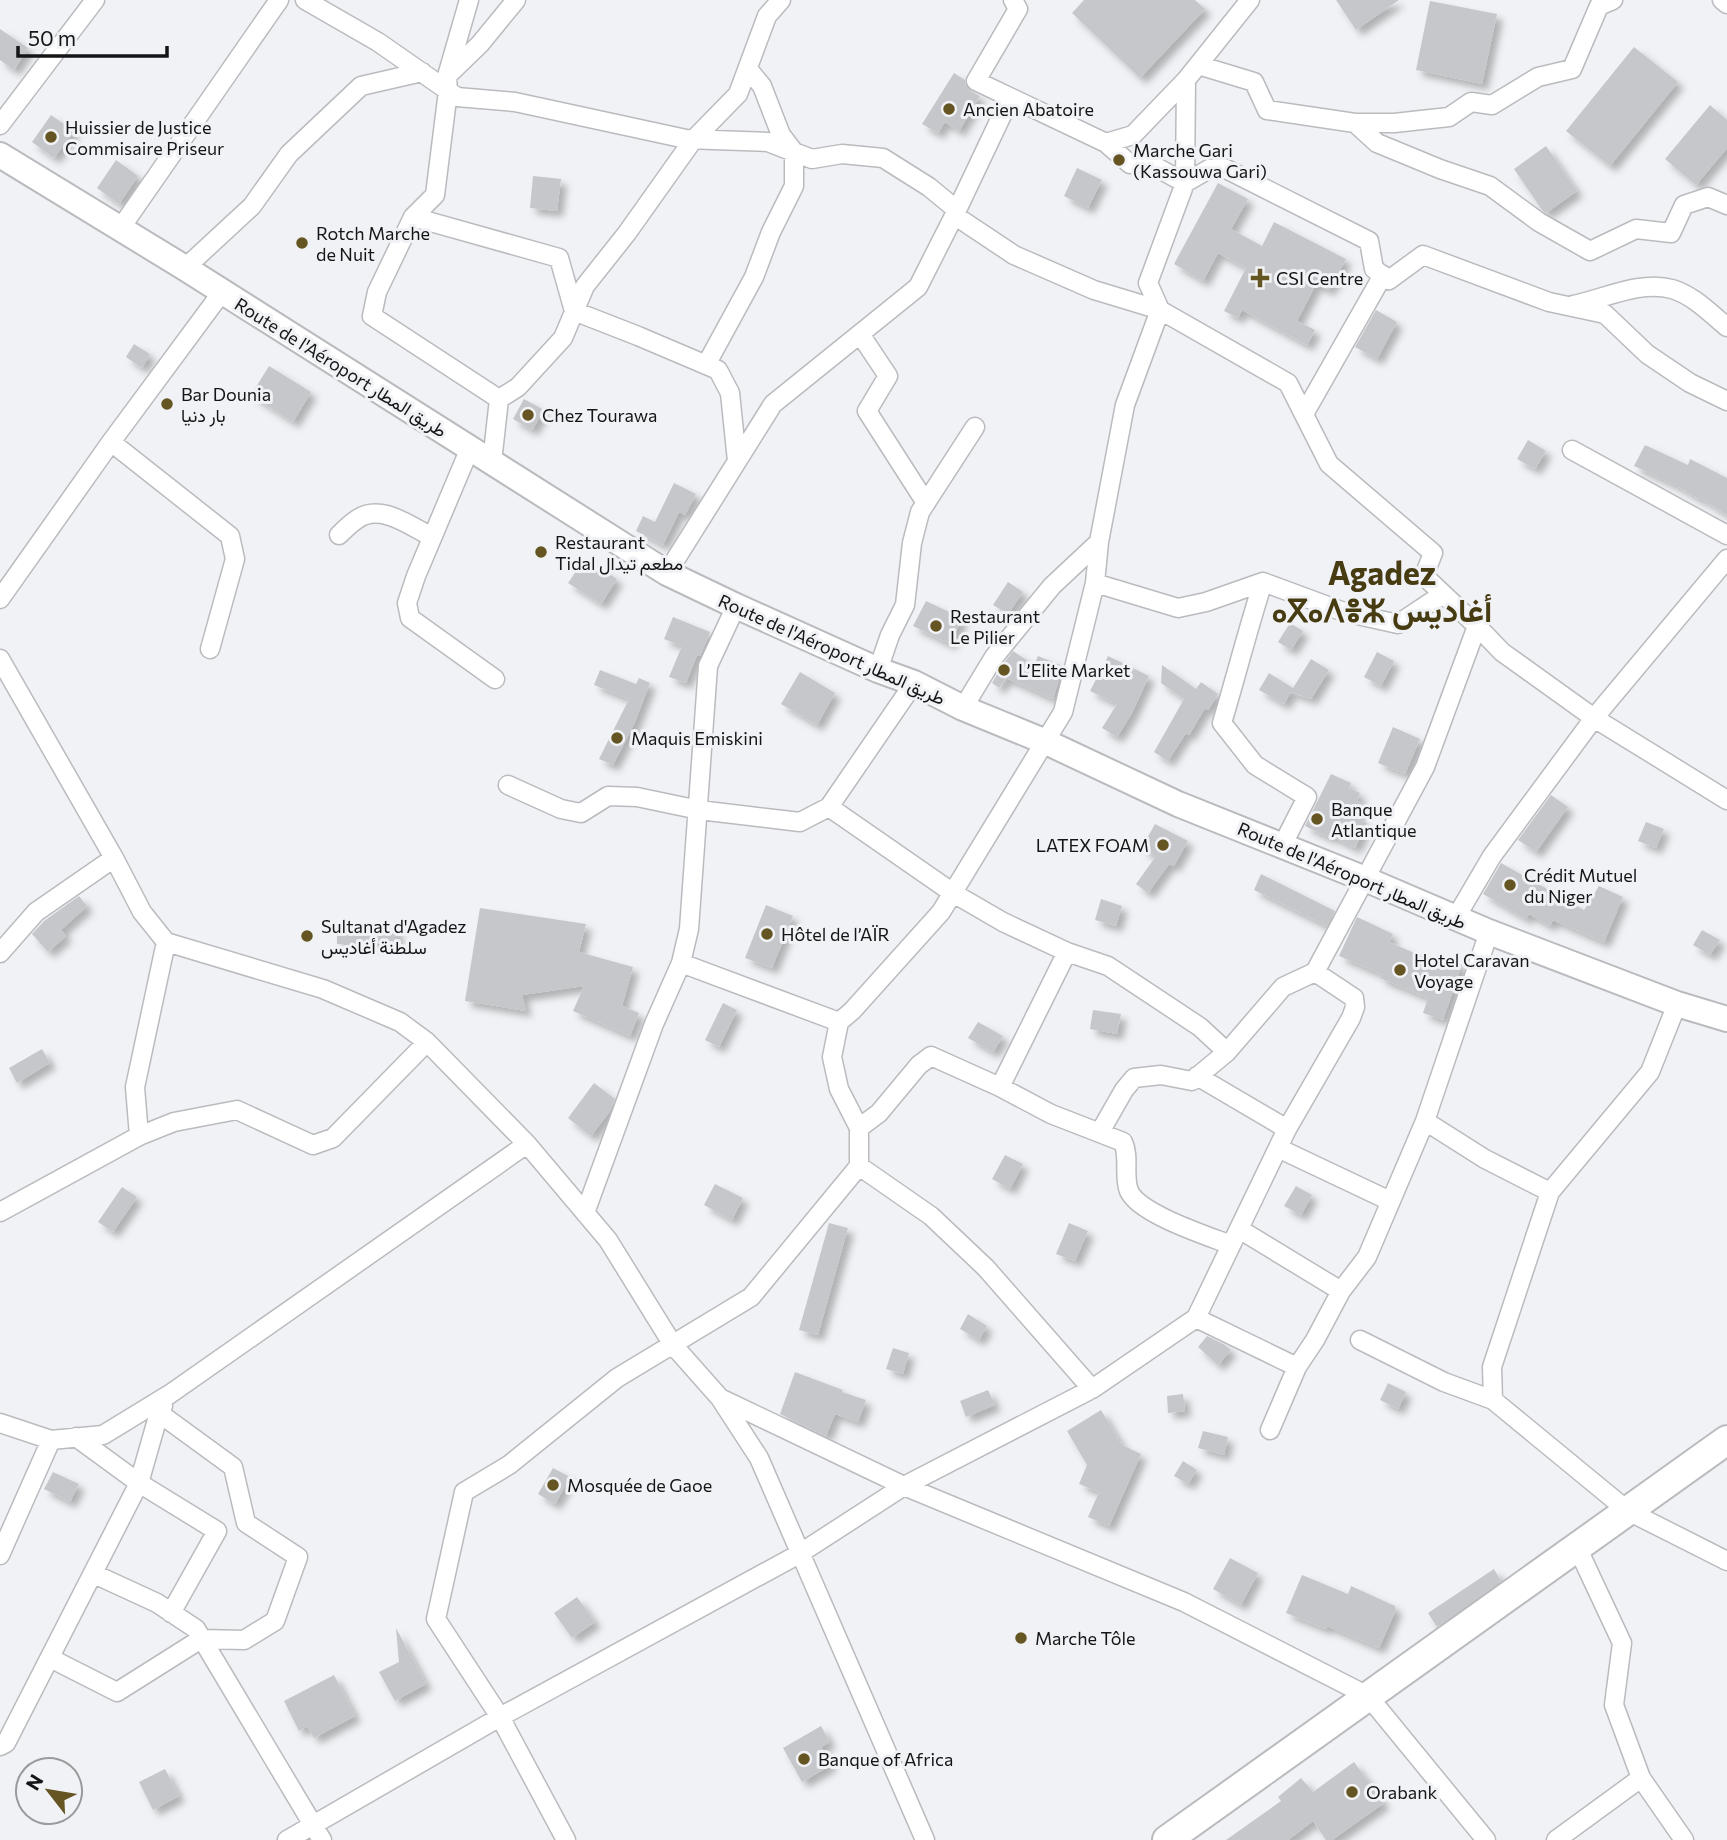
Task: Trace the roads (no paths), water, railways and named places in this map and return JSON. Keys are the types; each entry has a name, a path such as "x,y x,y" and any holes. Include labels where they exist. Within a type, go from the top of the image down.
{"main road":[{"name":"Route de l'Aéroport طريق المطار","path":"0,155 185,268 667,573 736,607 878,670 914,683 963,708 1046,742 1178,804 1365,879 1455,919 1677,1004 1727,1019"},
{"path":"1167,1840 1628,1511 1720,1452"}],"street":[{"path":"0,125 95,0"},
{"path":"120,229 279,0"},
{"path":"305,0 422,72 448,83 457,97 514,102 693,140 768,142 812,159 842,154 883,158 929,187 956,212 1014,254 1094,290 1160,310 1288,383 1329,464 1433,553 1424,576 1502,652 1594,718 1727,800"},
{"path":"469,0 448,83 435,195 412,217 377,292 372,316 499,399"},
{"path":"448,83 516,0"},
{"path":"499,399 518,387 563,338 584,286 628,233 693,140 738,94 767,16 781,0"},
{"path":"1013,0 1018,9 976,81 1107,143 1130,164 1147,162 1185,183"},
{"path":"1107,143 1133,135 1186,79 1250,0"},
{"path":"1198,65 1254,82 1267,110 1355,123 1394,123 1449,117 1471,102 1492,105 1538,77 1572,69 1599,6 1613,0"},
{"path":"1722,0 1727,4"},
{"path":"706,365 754,277 794,186 794,152 781,135 762,86 748,69"},
{"path":"185,268 253,206 289,154 360,86 422,72"},
{"path":"566,1840 500,1717 436,1619 464,1492 509,1465 618,1378 751,1297 859,1166 859,1128 839,1089 832,1057 839,1022 941,912 1063,712 1095,583 1099,542 1125,405 1160,310 1148,284 1185,183 1186,79"},
{"path":"667,573 773,404 918,287 1010,98"},
{"path":"1355,123 1377,143 1490,186 1539,222 1590,251 1636,229 1671,233 1684,205 1708,197 1727,205"},
{"path":"1185,183 1209,169 1224,168 1369,240 1374,269 1389,279 1423,255 1549,302 1605,314 1647,354 1690,383 1727,401"},
{"path":"412,217 559,258 574,311"},
{"path":"1304,414 1383,275"},
{"path":"1567,306 1626,291 1651,287 1672,289 1695,301 1727,327"},
{"path":"0,599 222,292"},
{"path":"574,311 718,370 730,393 737,461"},
{"path":"860,334 888,376 867,411 926,503"},
{"path":"492,462 499,399"},
{"path":"878,670 890,635 905,605 912,543 920,512 975,427"},
{"path":"111,442 230,536 235,559 210,649"},
{"path":"470,449 407,603 410,618 495,678"},
{"path":"1573,450 1727,535"},
{"path":"339,535 356,520 372,513 387,514 432,537"},
{"path":"963,708 994,657 1052,586 1099,542"},
{"path":"1455,919 1492,856 1594,718 1727,559"},
{"path":"1095,583 1178,608 1206,602 1263,582 1344,612 1398,624 1443,594"},
{"path":"1263,582 1245,636 1237,675 1222,723 1255,765 1307,797 1282,846"},
{"path":"585,1213 654,1024 681,963 689,929 708,666 736,607"},
{"path":"1100,1132 1124,1090 1135,1078 1161,1075 1192,1081 1227,1052 1283,987 1315,972 1425,767 1476,626"},
{"path":"0,659 142,912 166,942 323,989 400,1021 427,1042 527,1143 608,1240 673,1345 720,1398 759,1458 925,1840"},
{"path":"508,785 561,809 581,813 608,796 638,797 699,810 800,822 829,807 914,683"},
{"path":"829,807 953,893 1003,922 1108,966 1200,1027 1227,1052"},
{"path":"0,953 36,912 114,858"},
{"path":"1270,1430 1297,1367 1341,1292 1367,1257 1425,1121 1489,932"},
{"path":"139,1136 135,1087 166,942"},
{"path":"1000,1087 1067,951"},
{"path":"681,963 839,1022"},
{"path":"287,1840 317,1832 500,1717 799,1554 904,1486 1092,1389 1196,1318 1287,1129 1355,1007 1354,998 1315,972"},
{"path":"1493,1400 1492,1367 1550,1192 1650,1072 1677,1004"},
{"path":"0,1212 139,1136 174,1122 237,1110 313,1145 332,1138 427,1042"},
{"path":"859,1128 879,1113 919,1065 931,1056 1000,1087 1051,1114 1123,1142 1126,1148 1128,1189 1135,1200 1168,1221 1235,1237 1341,1292"},
{"path":"1198,1076 1287,1129"},
{"path":"1425,1121 1485,1159 1550,1192"},
{"path":"0,1423 51,1440 103,1435 170,1394 527,1143"},
{"path":"1278,1149 1390,1201"},
{"path":"859,1166 931,1216 986,1268 1092,1389"},
{"path":"1196,1318 1297,1367"},
{"path":"1360,1340 1444,1382 1493,1400 1628,1511 1727,1561"},
{"path":"0,1746 6,1743 139,1483 159,1413 170,1394"},
{"path":"720,1398 904,1486 1184,1602 1368,1696 1486,1840"},
{"path":"50,1658 117,1692 201,1639 244,1640 275,1621 298,1557 246,1523 233,1467 159,1413"},
{"path":"76,1437 139,1483 217,1531"},
{"path":"0,1555 51,1440"},
{"path":"171,1612 217,1531 246,1523"},
{"path":"1577,1547 1622,1643 1614,1705 1641,1778 1684,1840"},
{"path":"94,1574 157,1603 196,1629 317,1832"},
{"path":"1556,1840 1641,1778"}],"place":[{"name":"Ancien Abatoire","path":"949,109"},
{"name":"Huissier de Justice Commisaire Priseur","path":"51,137"},
{"name":"Marche Gari (Kassouwa Gari)","path":"1119,160"},
{"name":"Rotch Marche de Nuit","path":"302,243"},
{"name":"CSI Centre","path":"1260,278"},
{"name":"Bar Dounia بار دنيا","path":"167,404"},
{"name":"Chez Tourawa","path":"528,415"},
{"name":"Restaurant Tidal مطعم تيدال","path":"541,552"},
{"name":"Restaurant Le Pilier","path":"936,626"},
{"name":"L’Elite Market","path":"1004,670"},
{"name":"Maquis Emiskini","path":"617,738"},
{"name":"Banque Atlantique","path":"1317,819"},
{"name":"LATEX FOAM","path":"1163,845"},
{"name":"Crédit Mutuel du Niger","path":"1510,885"},
{"name":"Hôtel de l’AÏR","path":"767,934"},
{"name":"Sultanat d'Agadez سلطنة أغاديس","path":"307,936"},
{"name":"Hotel Caravan Voyage","path":"1400,970"},
{"name":"Mosquée de Gaoe","path":"553,1485"},
{"name":"Marche Tôle","path":"1021,1638"},
{"name":"Banque of Africa","path":"804,1759"},
{"name":"Orabank","path":"1352,1792"}],"district":[{"name":"Agadez ⴰⴳⴰⴷⴻⵣ أغاديس","path":"1382,590"}]}
